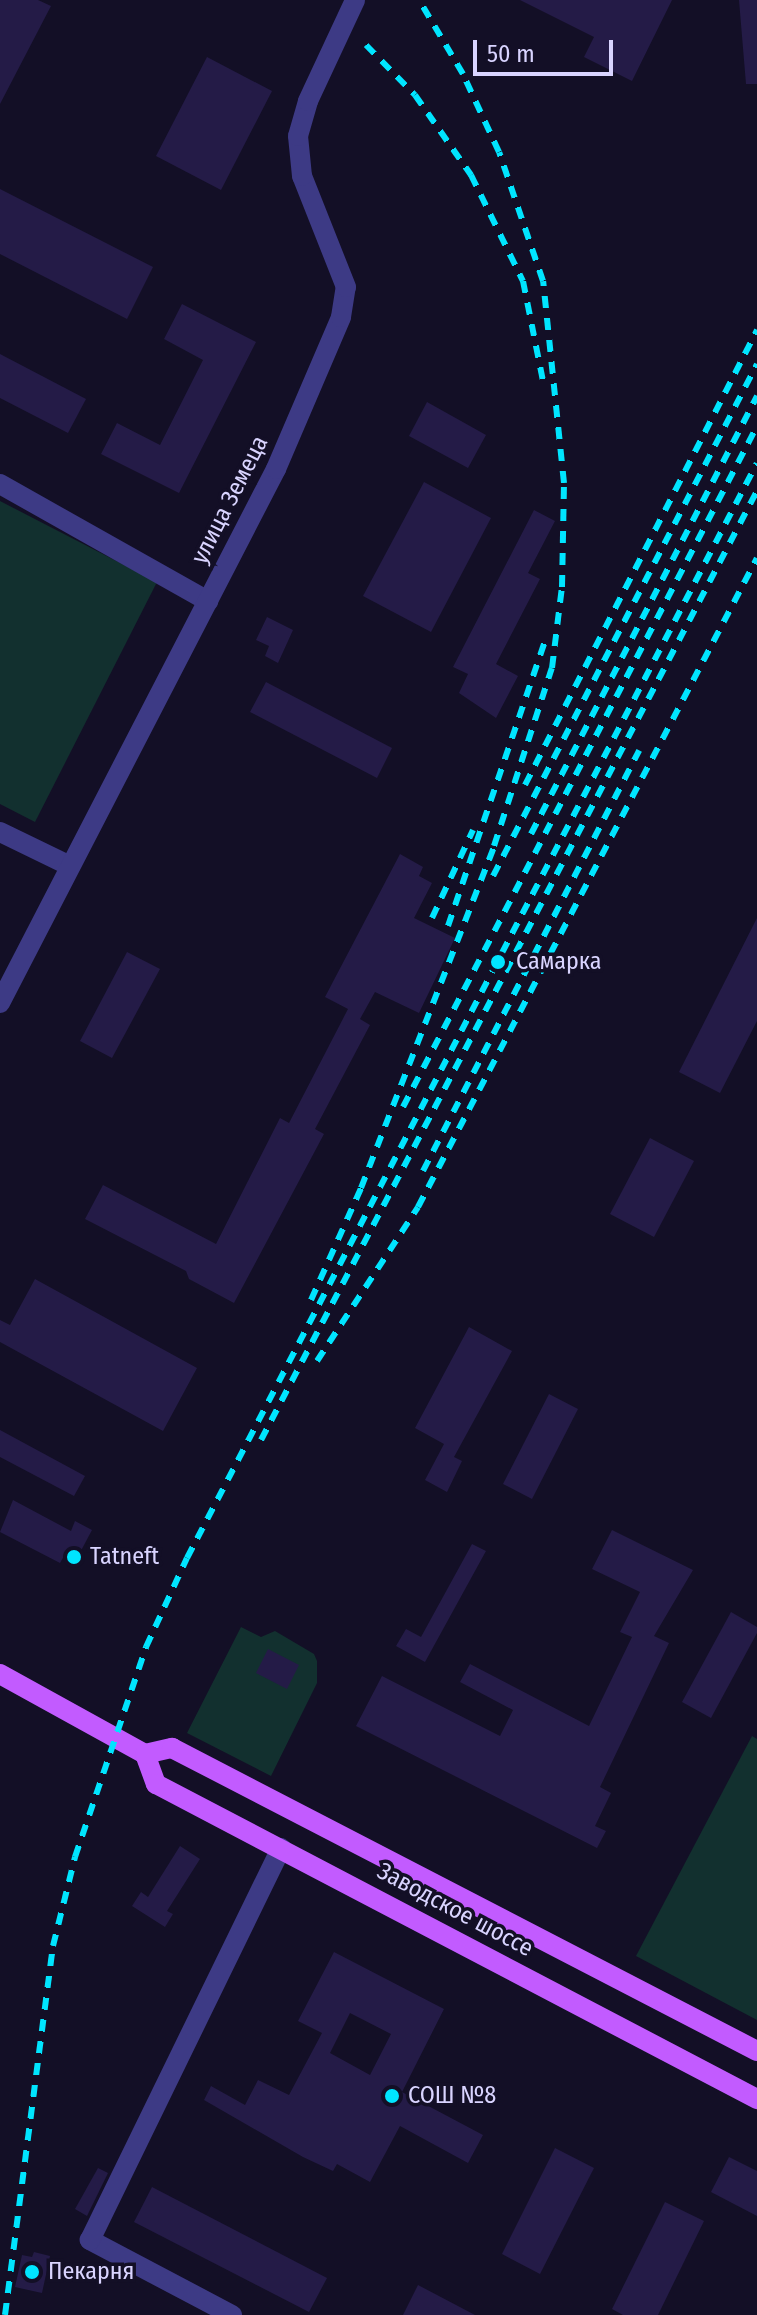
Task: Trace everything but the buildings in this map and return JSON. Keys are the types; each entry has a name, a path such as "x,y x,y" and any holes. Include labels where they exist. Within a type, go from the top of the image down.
{"main road":[{"name":"Заводское шоссе","path":"0,1674 145,1754 156,1784 757,2099"},
{"name":"Заводское шоссе","path":"145,1754 172,1748 757,2051"}],"street":[{"name":"улица Земеца","path":"0,1003 289,442 341,317 346,287 302,176 298,136 308,101 355,0"},
{"path":"0,484 208,601"},
{"path":"0,832 70,866"},
{"path":"232,2315 90,2240 281,1848"}],"green space":[{"path":"0,501 157,582 35,822 0,804"},
{"path":"241,1627 261,1637 275,1631 314,1654 317,1661 317,1683 271,1776 187,1733"},
{"path":"752,1736 757,1739 757,2020 636,1956"}],"railway":[{"path":"311,1300 361,1188 494,846 552,668 562,587 564,483 543,281 499,152 463,74 419,0"},
{"path":"366,45 415,95 471,175 523,281 543,381"},
{"path":"525,785 757,330"},
{"path":"493,876 757,364"},
{"path":"531,834 757,396"},
{"path":"403,1107 757,426"},
{"path":"5,2315 53,1946 75,1857 146,1647 187,1558 757,463"},
{"path":"261,1440 757,491"},
{"path":"317,1361 418,1207 757,558"},
{"path":"448,926 547,636"},
{"path":"423,1171 639,750"},
{"path":"432,918 473,830"}],"place":[{"name":"Самарка","path":"498,962"},
{"name":"Tatneft","path":"74,1557"},
{"name":"СОШ №8","path":"392,2096"},
{"name":"Пекарня","path":"32,2272"}]}
